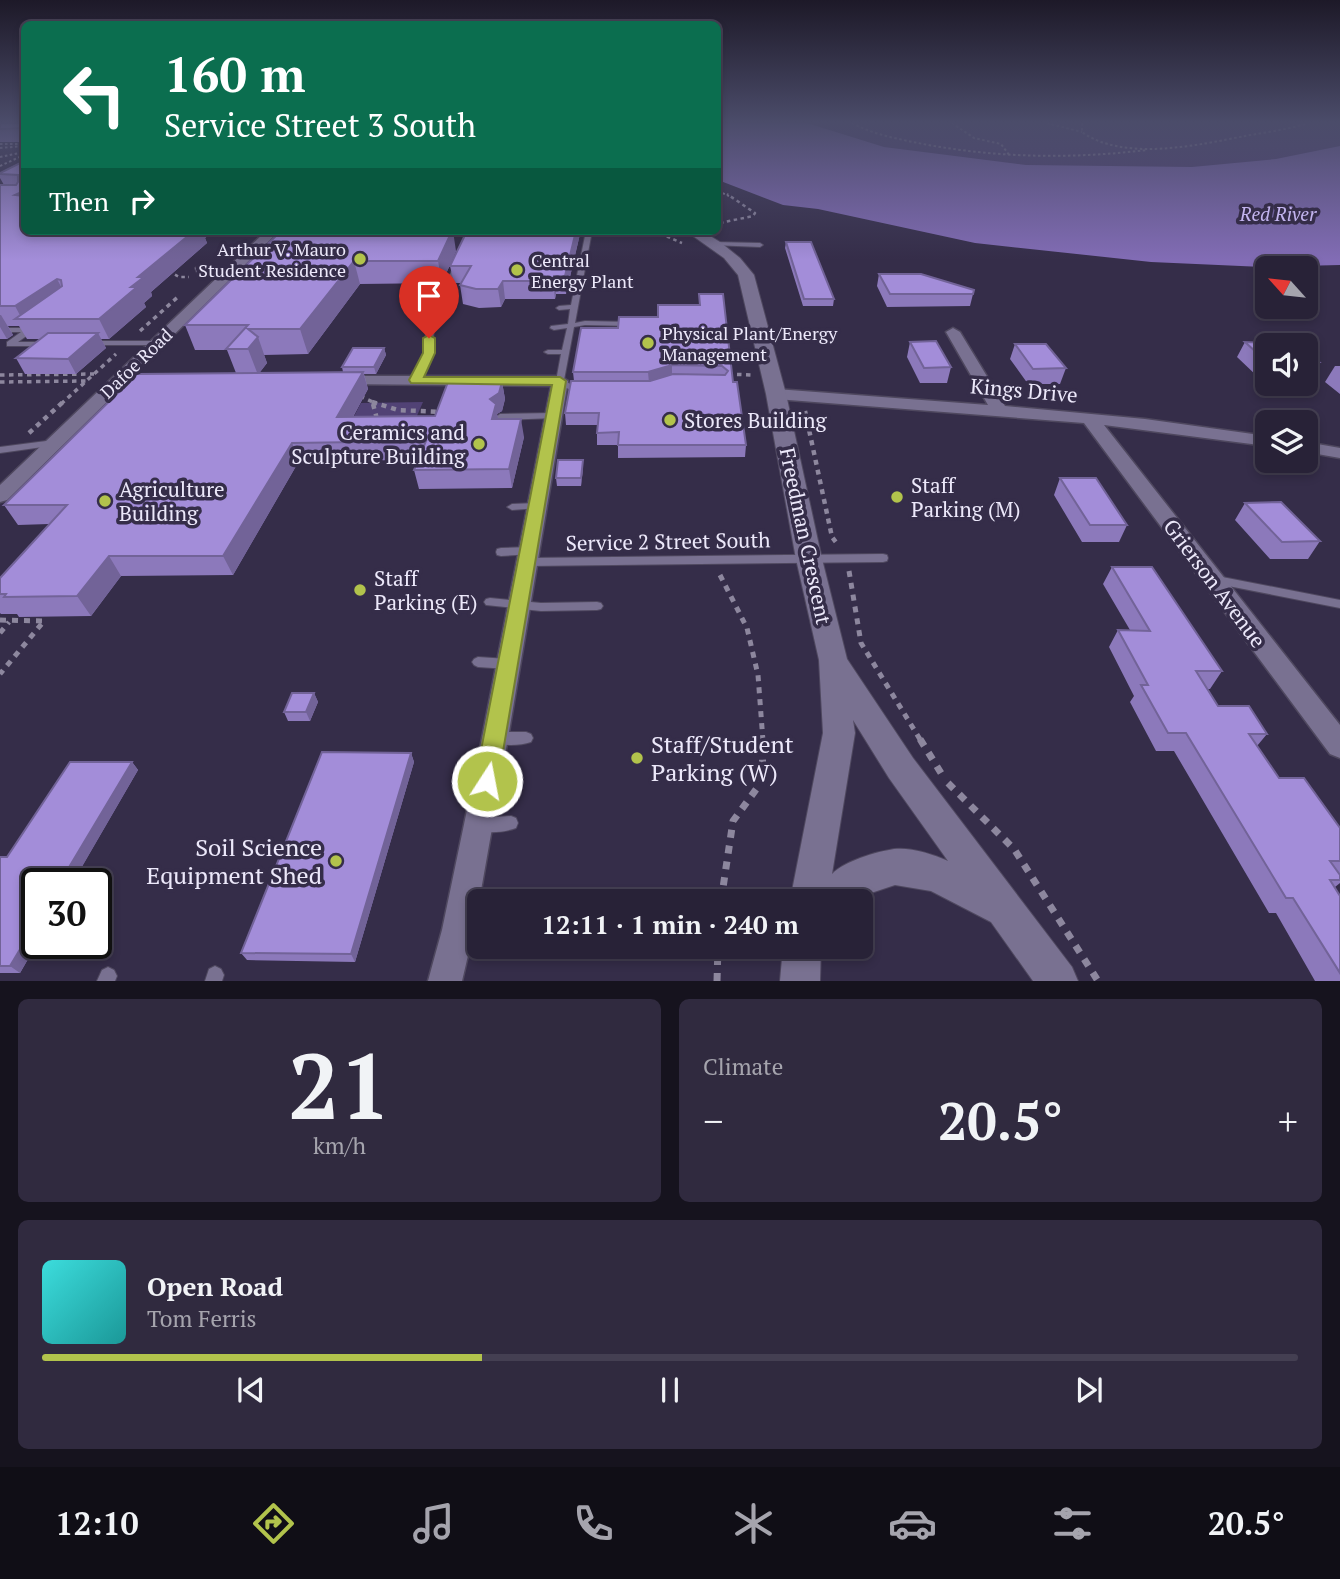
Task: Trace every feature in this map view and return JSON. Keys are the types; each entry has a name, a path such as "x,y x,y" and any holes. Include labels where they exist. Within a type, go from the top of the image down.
{"street":[{"name":"Dafoe Road","path":"0,496 269,235"},
{"name":"Freedman Crescent","path":"690,238 715,244 738,262 746,275 776,394 809,559 833,660 839,733 811,889"},
{"path":"953,332 999,410"},
{"path":"327,382 560,381 478,825 472,889"},
{"path":"116,383 176,382"},
{"name":"Kings Drive","path":"776,394 883,407 999,410 1206,431 1255,439"},
{"name":"Grierson Avenue","path":"1090,419 1340,746"},
{"path":"1318,449 1340,453"},
{"name":"Freedman Crescent","path":"833,660 901,768 1058,981"},
{"path":"843,889 851,881 895,867 934,873 1007,909"},
{"path":"445,981 467,933"},
{"path":"800,981 801,959"}],"lane":[{"path":"415,380 429,353 433,317 469,235"},
{"path":"588,235 560,381 571,388 597,388"},
{"path":"715,244 760,245"},
{"path":"586,248 596,248"},
{"path":"583,264 592,264"},
{"path":"198,268 199,272 228,275"},
{"path":"580,282 589,282"},
{"path":"559,308 586,300"},
{"path":"39,323 10,344 49,344"},
{"path":"554,328 585,323 646,324"},
{"path":"0,330 29,330"},
{"path":"76,344 158,342"},
{"path":"548,352 566,352"},
{"path":"500,417 553,416"},
{"path":"0,450 55,443"},
{"path":"512,507 536,506"},
{"name":"Service 2 Street South","path":"501,552 528,556 883,558"},
{"path":"1212,579 1340,604"},
{"path":"491,602 541,607 597,606"},
{"path":"478,662 508,664"},
{"path":"495,738 526,738"},
{"path":"478,825 511,823"}],"path":[{"path":"721,192 755,213 753,216 721,223"},
{"path":"160,272 173,271 179,277 228,275"},
{"path":"750,363 752,376"},
{"path":"1,378 95,373 12,448"},
{"path":"1,378 87,381"},
{"path":"327,382 332,390 355,393 373,404 413,413 447,412"},
{"path":"373,404 376,419 386,421"},
{"path":"805,410 832,537 848,559 861,643 945,780 1014,849 1098,981"},
{"path":"720,575 747,628 750,640 758,675 764,762 763,780 733,821 723,889"},
{"path":"0,620 44,621 0,674"},
{"path":"0,633 10,621"},
{"path":"717,981 718,959"}],"shaded area":[{"path":"1042,169 1157,169 1061,171"},
{"path":"423,402 409,434 344,435 361,403"}],"water":[{"name":"Red River","path":"721,169 1340,169 1340,265 1318,266 1318,256 1255,256 1255,267 1151,262 975,243 818,209 783,205 721,181"}],"building":[{"path":"8,169 21,169 21,192 15,195 21,196 21,235 189,235 138,277 144,277 131,287 137,287 99,319 15,319 62,286 61,280 57,279 15,306 0,306 0,185 16,185 18,175 0,173"},
{"path":"277,235 450,235 438,261 354,261 300,329 248,329 258,337 248,349 226,349 248,325 185,325"},
{"name":"Central Energy Plant","path":"465,235 575,235 565,276 554,276 553,281 503,281 498,289 476,289 460,285 471,266 450,266"},
{"path":"786,242 811,242 834,299 804,299"},
{"path":"879,274 921,274 974,290 973,294 890,294"},
{"path":"699,294 723,294 733,382 737,382 746,445 618,445 619,432 597,433 599,413 565,413 571,381 650,381 673,374 725,375 728,371 722,366 672,365 648,372 573,372 581,328 618,328 619,317 658,317 658,305 700,305"},
{"path":"48,333 98,333 68,359 16,358"},
{"path":"936,341 951,367 924,368 910,342"},
{"path":"1245,342 1255,342 1255,351"},
{"path":"1015,344 1046,344 1066,368 1033,369"},
{"path":"353,348 384,348 374,367 342,367"},
{"path":"363,372 337,417 435,416 448,382 502,382 499,393 490,399 496,404 492,419 521,419 509,469 414,470 426,441 292,443 223,556 109,556 77,596 4,597 6,594 0,594 0,578 67,505 4,505 137,374"},
{"path":"558,460 583,460 581,478 556,478"},
{"path":"1060,478 1096,478 1127,525 1090,525"},
{"path":"1281,502 1320,541 1282,542 1245,503"},
{"path":"1112,567 1152,567 1222,671 1196,671 1218,706 1249,706 1267,734 1249,734 1279,778 1304,778 1340,828 1340,861 1330,861 1340,875 1340,880 1330,880 1340,896 1340,973 1293,898 1286,898 1186,733 1168,733 1141,685 1148,685 1118,630 1150,631"},
{"path":"292,693 314,693 306,712 284,712"},
{"name":"Soil Science Equipment Shed","path":"322,752 411,753 351,954 241,953"},
{"path":"70,762 132,762 69,868 21,868 21,948 10,966 0,966 0,857 7,857"}],"place":[{"name":"Arthur V. Mauro Student Residence","path":"360,259"},
{"name":"Central Energy Plant","path":"517,270"},
{"name":"Physical Plant/Energy Management","path":"648,343"},
{"name":"Stores Building","path":"670,420"},
{"name":"Ceramics and Sculpture Building","path":"479,444"},
{"name":"Staff Parking (M)","path":"897,497"},
{"name":"Agriculture Building","path":"105,501"},
{"name":"Staff Parking (E)","path":"360,590"},
{"name":"Staff/Student Parking (W)","path":"637,758"},
{"name":"Soil Science Equipment Shed","path":"336,861"}],"route":[{"path":"429,338 429,353 415,380 560,381 487,781"}]}
